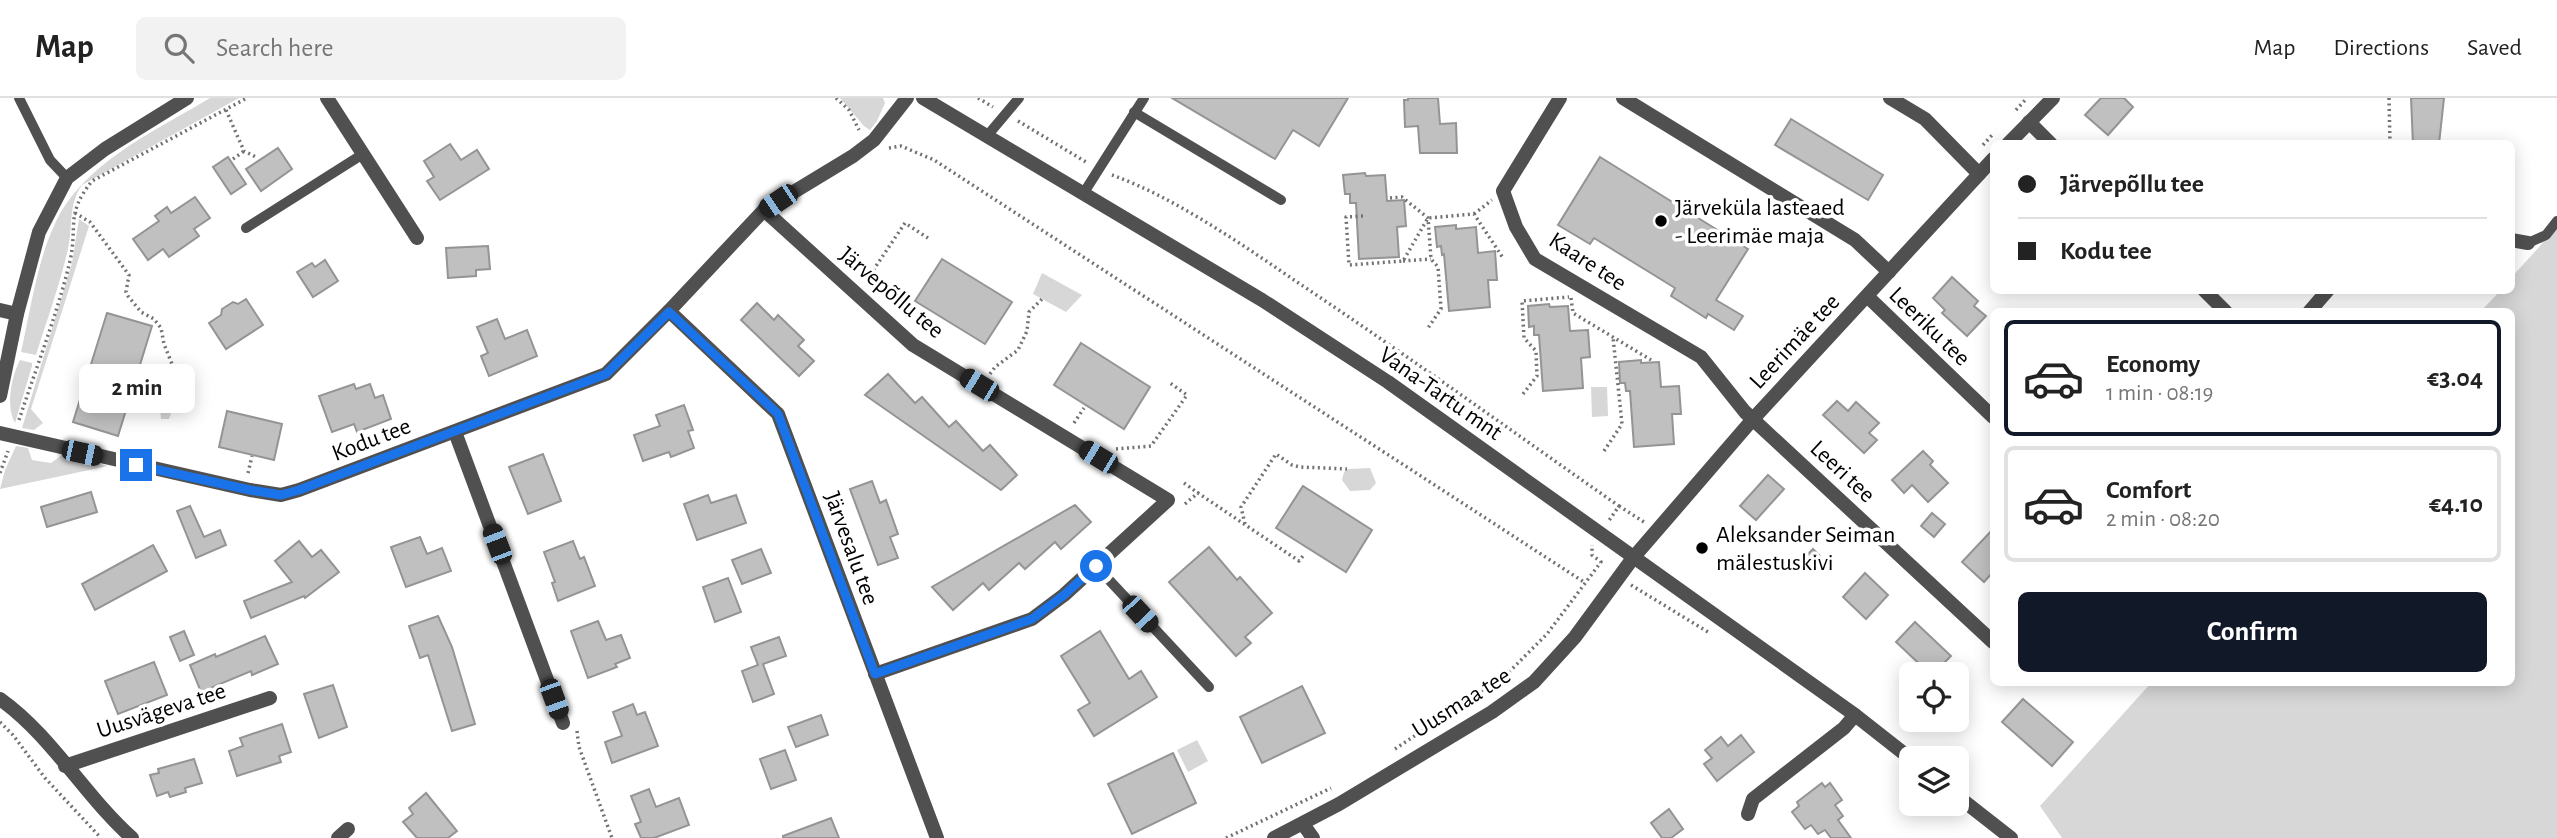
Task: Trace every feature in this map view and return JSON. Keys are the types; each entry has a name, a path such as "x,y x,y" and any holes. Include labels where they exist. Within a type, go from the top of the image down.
{"street":[{"path":"0,396 39,232 67,178 104,149 187,98"},
{"path":"327,98 417,238"},
{"name":"Kodu tee","path":"7,435 281,495 454,432 606,374 669,312 764,210 874,141 907,98"},
{"name":"Vana-Tartu mnt","path":"923,98 1262,300 1388,382 1855,715 1899,750"},
{"name":"Kaare tee","path":"1560,98 1503,191 1516,227 1535,259 1701,358 1753,419"},
{"path":"1623,98 1855,240 1889,272"},
{"path":"1890,98 1925,119 1979,174"},
{"path":"2012,140 2053,98"},
{"path":"2029,122 2047,140"},
{"name":"Leerimäe tee","path":"1633,558 1753,419 1990,162"},
{"name":"Järvepõllu tee","path":"764,210 914,345 1168,500 1064,595 1032,619 875,674"},
{"path":"2515,241 2528,243"},
{"path":"2208,294 2222,308"},
{"path":"2312,308 2325,294"},
{"name":"Leeriku tee","path":"1867,296 1990,414"},
{"path":"0,310 18,314"},
{"name":"Järvesalu tee","path":"669,312 778,414 937,838"},
{"name":"Leeri tee","path":"1753,419 1990,639"},
{"path":"454,432 563,723"},
{"name":"Uusmaa tee","path":"1274,838 1303,824 1492,712 1534,682 1575,638 1633,558"},
{"name":"Uusvägeva tee","path":"65,765 270,698"},
{"path":"0,699 25,717 107,816 132,838"},
{"path":"1748,814 1752,799 1844,728 1855,715"},
{"path":"1969,805 2011,838"},
{"path":"1303,824 1313,838"}],"lane":[{"path":"19,98 50,160 67,178"},
{"path":"987,136 1019,98"},
{"path":"1083,194 1144,98"},
{"path":"1134,112 1281,200"},
{"path":"246,228 363,154"},
{"path":"2528,243 2546,235 2557,221"},
{"path":"1096,566 1209,687"}],"path":[{"path":"0,473 7,435 70,259 79,197 92,181 247,98"},
{"path":"836,98 849,110 857,129 884,149 901,146 934,160 1584,582"},
{"path":"978,98 997,109"},
{"path":"2389,98 2390,140"},
{"path":"226,110 244,151 256,157"},
{"path":"1015,119 1088,164"},
{"path":"233,159 244,151"},
{"path":"1106,172 1135,183 1233,239 1619,506 1605,526"},
{"path":"1390,198 1402,197 1428,218 1474,214 1503,258"},
{"path":"75,212 90,222 104,245 129,275 126,292 128,296 141,312 154,319 161,328 164,344 176,374 171,387"},
{"path":"1363,216 1346,217 1349,265 1431,259"},
{"path":"1428,218 1431,259 1438,267 1441,309 1428,328"},
{"path":"1403,261 1428,218"},
{"path":"880,298 874,269 905,223 928,238"},
{"path":"1523,394 1537,376 1536,351 1524,338 1522,301 1576,297 1585,288"},
{"path":"1571,297 1573,313 1651,360"},
{"path":"988,375 1018,350 1027,331 1029,312 1042,299"},
{"path":"1604,451 1622,424 1613,337"},
{"path":"1110,449 1151,446 1187,395 1170,383"},
{"path":"1072,425 1084,408"},
{"path":"1244,524 1241,507 1276,454 1300,467 1347,469"},
{"path":"1184,483 1299,561 1303,556"},
{"path":"1180,507 1198,493"},
{"path":"1594,542 1590,551 1601,562 1711,634"},
{"path":"1395,749 1508,673 1547,634 1601,562"},
{"path":"0,722 45,778 101,838"},
{"path":"563,723 575,722 579,747 612,838"},
{"path":"1226,838 1341,782"}],"shaded area":[{"path":"210,98 239,98 82,185 73,208 65,262 36,355 21,352 43,255 66,204 82,184 122,151"},
{"path":"840,98 883,98 885,103 870,130"},
{"path":"79,219 89,226 31,409 43,423 34,430 22,428 72,263"},
{"path":"2557,227 2557,838 2062,838 2040,806 2148,686 2515,686 2515,308 2484,308 2497,294 2515,294 2515,274"},
{"path":"1042,273 1082,295 1066,312 1033,294"},
{"path":"20,360 32,363 32,366 15,423 10,408 11,391"},
{"path":"171,387 176,398 169,419 161,419 159,394"},
{"path":"1591,387 1607,387 1608,416 1592,417"},
{"path":"16,446 28,448 32,460 51,463 62,455 108,466 0,489"},
{"path":"1370,468 1376,483 1370,490 1350,491 1342,480 1344,472 1348,469"},
{"path":"1197,740 1208,761 1188,772 1177,750"}],"building":[{"path":"1172,98 1348,98 1319,146 1293,130 1275,159"},
{"path":"1438,98 1440,124 1456,123 1457,153 1420,153 1418,126 1405,127 1404,100"},
{"path":"2101,98 2124,98 2133,107 2108,135 2085,115"},
{"path":"2411,98 2444,98 2439,140 2413,140"},
{"path":"1791,119 1883,175 1868,200 1775,145"},
{"path":"450,144 461,160 477,150 489,169 440,200 427,181 434,177 424,161"},
{"path":"278,148 292,169 261,191 246,169"},
{"path":"228,157 246,184 231,194 213,167"},
{"path":"1600,157 1748,249 1716,300 1743,316 1734,330 1708,314 1706,318 1671,296 1675,288 1594,238 1590,244 1558,225"},
{"path":"1365,173 1366,176 1385,175 1387,201 1404,200 1406,226 1397,227 1399,257 1359,259 1356,203 1350,203 1350,194 1345,194 1343,175"},
{"path":"195,197 210,218 194,229 199,236 169,257 163,249 148,260 133,239 159,221 155,216 167,207 171,213"},
{"path":"1456,225 1456,229 1476,227 1478,253 1495,251 1497,280 1488,280 1490,307 1449,311 1444,254 1442,255 1441,246 1437,247 1435,227"},
{"path":"488,246 490,269 476,270 476,276 448,278 446,248"},
{"path":"942,259 1012,302 985,344 915,301"},
{"path":"325,260 338,281 313,297 297,272 312,263 315,267"},
{"path":"1952,277 1978,301 1974,306 1986,316 1967,336 1942,313 1945,310 1933,298"},
{"path":"246,299 263,325 226,349 209,323 221,315 222,309 233,302 238,304"},
{"path":"757,303 774,320 778,315 804,340 798,346 814,361 799,376 741,320"},
{"path":"1549,304 1550,307 1568,306 1570,331 1588,330 1590,357 1581,358 1583,388 1543,391 1539,335 1534,335 1534,326 1529,327 1528,306"},
{"path":"107,313 152,326 118,436 73,422"},
{"path":"497,319 505,339 527,330 537,356 489,376 481,356 488,353 477,327"},
{"path":"1081,343 1150,387 1124,429 1054,385"},
{"path":"1641,360 1641,363 1659,362 1661,387 1679,386 1681,414 1672,414 1674,444 1634,447 1630,391 1626,391 1625,383 1620,383 1619,362"},
{"path":"888,374 915,403 922,397 949,427 956,421 983,451 990,445 1017,475 1001,490 865,395"},
{"path":"354,384 356,389 370,384 375,398 383,395 391,419 357,432 354,424 332,432 319,396"},
{"path":"1837,401 1848,411 1856,402 1879,423 1869,433 1877,440 1864,453 1823,415"},
{"path":"684,405 693,430 688,431 694,448 671,457 669,452 643,461 634,435 660,426 656,415"},
{"path":"227,411 282,424 274,460 219,447"},
{"path":"1923,451 1933,461 1930,465 1948,483 1928,502 1912,485 1904,493 1892,480"},
{"path":"543,454 561,501 528,514 509,467"},
{"path":"1768,475 1784,489 1756,520 1740,506"},
{"path":"872,481 880,503 886,500 898,534 890,537 898,558 878,565 850,489"},
{"path":"1303,486 1372,530 1346,572 1276,528"},
{"path":"91,492 97,512 47,527 41,507"},
{"path":"708,495 711,503 736,495 746,523 697,540 684,504"},
{"path":"1075,505 1091,522 1061,549 1055,542 1025,569 1019,563 989,590 983,583 953,610 932,587"},
{"path":"190,506 204,537 220,530 226,545 196,558 177,511"},
{"path":"1932,513 1945,524 1934,537 1921,526"},
{"path":"1990,532 1990,575 1984,582 1962,562"},
{"path":"420,537 427,554 442,548 451,571 406,587 391,547"},
{"path":"299,541 312,557 321,550 339,572 305,598 304,596 251,618 244,601 292,582 275,561"},
{"path":"573,541 580,559 584,557 595,586 558,601 552,583 555,582 544,552"},
{"path":"153,545 167,571 95,610 82,584"},
{"path":"1209,547 1237,580 1240,577 1272,613 1245,637 1251,643 1236,656 1169,582"},
{"path":"761,549 771,573 742,584 732,560"},
{"path":"1813,549 1824,560 1814,571 1802,560"},
{"path":"1865,573 1888,595 1866,619 1843,597"},
{"path":"728,578 741,612 715,622 703,587"},
{"path":"438,616 452,647 475,724 452,731 428,655 420,658 409,626"},
{"path":"598,621 606,640 621,635 630,658 615,664 617,667 588,678 571,631"},
{"path":"1915,622 1951,656 1945,662 1917,662 1896,642"},
{"path":"184,631 194,655 180,661 170,637"},
{"path":"1100,631 1129,679 1141,671 1157,697 1094,736 1078,710 1090,703 1061,656"},
{"path":"265,636 278,664 252,675 251,671 201,692 190,665"},
{"path":"779,637 786,656 763,664 774,694 753,702 742,671 758,665 751,647"},
{"path":"154,662 167,695 118,714 105,681"},
{"path":"333,685 347,727 319,738 304,694"},
{"path":"1302,686 1325,733 1262,763 1240,717"},
{"path":"2023,699 2073,742 2052,766 2002,722"},
{"path":"633,704 637,715 645,712 658,746 612,763 605,742 622,736 613,712"},
{"path":"821,715 828,735 796,747 788,727"},
{"path":"282,724 291,752 279,756 281,762 237,776 229,751 243,746 240,738"},
{"path":"1741,735 1754,752 1717,781 1704,764 1712,758 1705,750 1721,737 1728,746"},
{"path":"785,750 796,780 771,789 760,759"},
{"path":"1173,753 1196,803 1132,834 1108,784"},
{"path":"194,759 202,783 185,788 186,792 170,797 168,792 157,796 150,775 159,773 158,769"},
{"path":"1822,783 1825,787 1830,783 1842,800 1835,805 1843,816 1838,820 1851,838 1831,838 1825,830 1818,834 1811,825 1805,829 1792,812 1799,806 1797,802"},
{"path":"649,789 656,807 679,798 689,825 654,838 641,838 635,824 641,822 631,796"},
{"path":"426,793 457,831 448,838 417,838 403,822 413,814 409,808"},
{"path":"1669,809 1683,829 1671,838 1662,838 1651,823"},
{"path":"831,818 839,838 783,838 783,836"}],"place":[{"name":"Järveküla lasteaed - Leerimäe maja","path":"1661,221"},
{"name":"Aleksander Seiman mälestuskivi","path":"1702,548"}],"route":[{"path":"136,465 281,495 299,490 606,374 669,312 778,414 875,674 1032,619 1096,566"}]}
